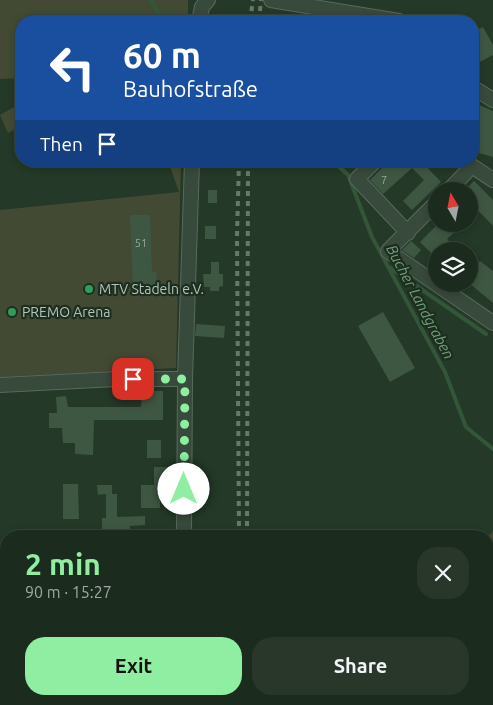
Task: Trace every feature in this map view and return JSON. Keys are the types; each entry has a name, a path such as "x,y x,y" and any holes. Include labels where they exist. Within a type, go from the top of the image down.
{"street":[{"path":"200,15 207,0"},
{"path":"271,0 362,15"},
{"path":"479,91 493,100"},
{"path":"184,530 185,379 192,167"},
{"path":"369,167 356,179 408,233"},
{"path":"455,182 467,167"},
{"path":"474,167 493,180"},
{"path":"428,212 388,251 493,323"},
{"path":"0,385 116,379 185,379"}],"green space":[{"path":"0,0 188,0 188,15 15,15 15,78 0,79"},
{"path":"15,106 15,129 8,133 0,115"},
{"name":"MTV Stadeln e.V.","path":"170,167 181,167 176,368 0,377 0,210 179,192"}],"building":[{"path":"483,27 493,45 493,55 479,62 479,29"},
{"path":"479,105 493,111 493,157 479,153"},
{"path":"383,167 427,167 441,182 428,182 428,195 412,210 403,201 424,180 412,168 383,194 370,180"},
{"path":"478,185 493,200 493,226 478,210"},
{"path":"208,190 217,190 217,203 208,203"},
{"name":"MTV Stadeln e.V.","path":"130,215 150,215 152,272 156,271 157,285 133,286"},
{"path":"205,226 216,226 216,239 205,239"},
{"path":"430,232 454,232 447,239 450,242 428,242 428,250 420,242"},
{"path":"411,241 421,250 414,258 402,250"},
{"path":"480,261 493,271 493,303 478,290 478,263"},
{"path":"211,262 219,262 219,274 223,274 223,286 219,287 219,291 210,291 210,287 204,287 203,274 211,274"},
{"path":"383,312 415,368 390,382 358,326"},
{"path":"196,324 225,326 224,338 195,336"},
{"path":"142,391 163,391 163,420 94,420 93,455 75,454 75,443 63,443 62,428 49,428 49,413 57,413 56,397 66,396 68,407 141,407"},
{"path":"147,440 161,440 161,458 147,458"},
{"path":"154,467 169,467 169,488 160,488 160,508 141,508 141,485 154,485"},
{"path":"63,484 78,484 79,519 63,519"},
{"path":"97,485 112,485 112,494 117,494 117,517 145,516 145,525 130,526 130,530 102,530 102,518 106,518 106,494 98,495"}],"waterway":[{"name":"Bucher Landgraben","path":"151,0 159,15"},
{"name":"Bucher Landgraben","path":"339,167 348,175 372,237 445,372 466,427 493,449"},
{"path":"389,267 486,334"}],"railway":[{"path":"251,15 253,0"},
{"path":"260,15 261,0"},
{"path":"239,167 237,236 239,530"},
{"path":"247,530 248,167"}],"place":[{"name":"MTV Stadeln e.V.","path":"89,289"},
{"name":"PREMO Arena","path":"12,312"}],"route":[{"path":"133,379 185,379 184,489"}]}
